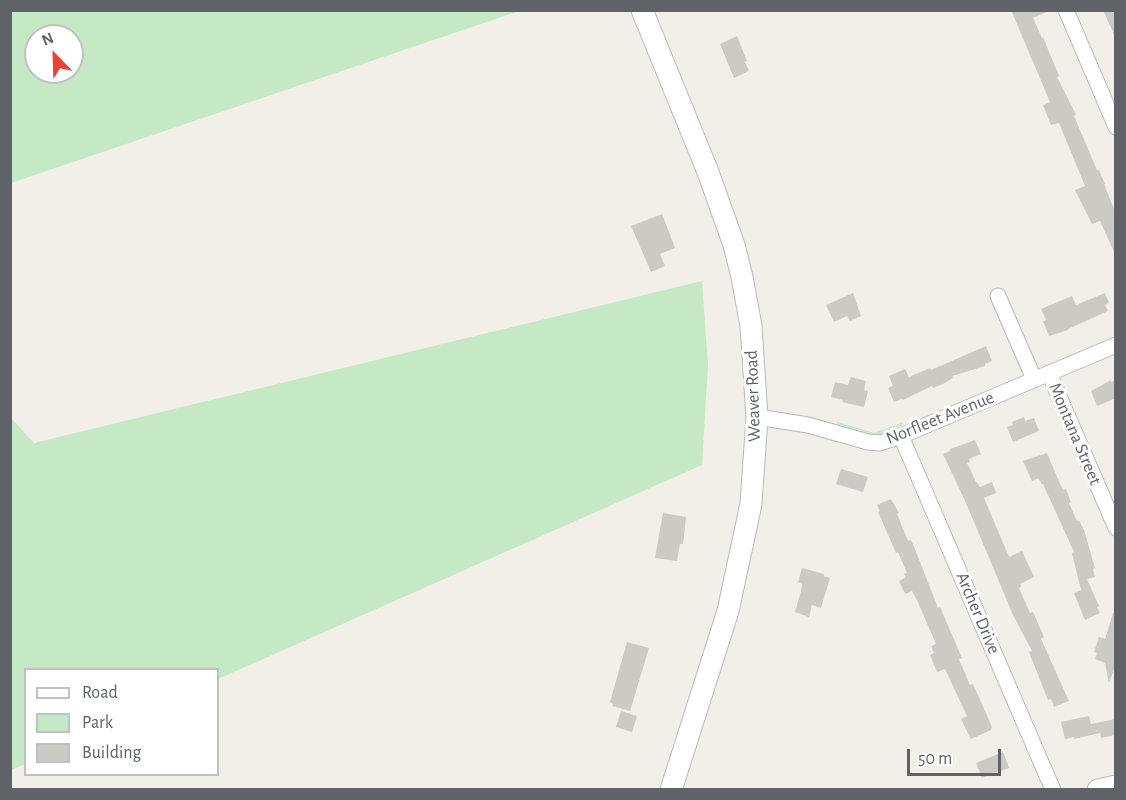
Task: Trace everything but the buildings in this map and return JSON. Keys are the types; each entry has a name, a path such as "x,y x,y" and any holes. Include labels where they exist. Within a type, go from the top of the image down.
{"main road":[{"name":"Weaver Road","path":"642,10 712,183 734,245 751,326 757,417 751,504 728,611 671,789"},
{"path":"1098,789 1116,786"}],"street":[{"path":"1066,10 1116,128"},
{"path":"998,296 1034,379"},
{"name":"Norfleet Avenue","path":"757,417 808,425 868,442 880,443 902,436 1116,345"},
{"name":"Montana Street","path":"1049,373 1116,528"},
{"name":"Archer Drive","path":"902,436 1053,789"}],"green space":[{"path":"11,10 519,11 11,183"},
{"path":"702,281 708,365 702,465 219,679 219,668 24,668 24,764 11,770 11,418 34,443"},
{"path":"838,422 874,433 902,423 903,425 877,435 837,424"}]}
